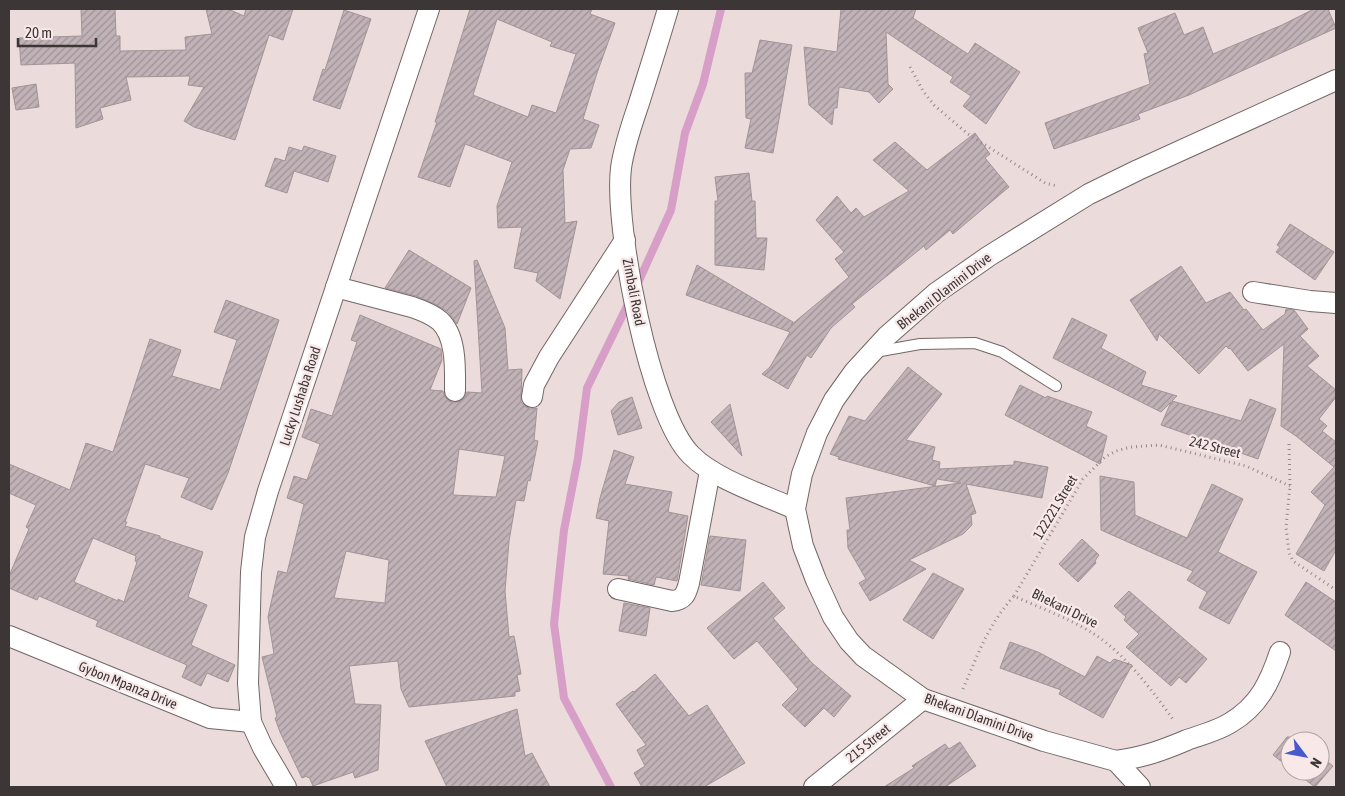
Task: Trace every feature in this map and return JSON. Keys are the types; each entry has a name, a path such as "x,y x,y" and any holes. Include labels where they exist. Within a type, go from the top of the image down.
{"street":[{"name":"Lucky Lushaba Road","path":"286,787 263,748 251,722 248,683 249,629 251,572 255,537 268,491 429,9"},
{"name":"Zimbali Road","path":"668,9 626,142 621,169 620,202 626,249 643,339 665,413 676,435 690,455 710,471 795,509"},
{"name":"Bhekani Dlamini Drive","path":"1280,652 1271,678 1263,693 1248,709 1229,724 1140,758 1116,761 1044,741 923,699 863,656 833,617 803,546 795,509 802,474 817,433 834,400 854,372 887,336 936,294 989,256 1089,194 1336,80"},
{"path":"532,397 534,385 549,356 626,249"},
{"path":"336,287 412,307 424,311 440,321 448,335 455,356 455,391"},
{"path":"1253,292 1336,303"},
{"path":"618,588 672,601 683,598 689,583 710,471"},
{"name":"Gybon Mpanza Drive","path":"9,636 210,718 251,722"},
{"name":"215 Street","path":"814,787 923,699"},
{"name":"Bhekani Dlamini Drive","path":"1116,761 1136,782"}],"lane":[{"path":"872,352 920,344 975,343 1002,352 1056,386"}],"path":[{"path":"910,67 923,91 934,105 968,134 1044,183 1089,194"},
{"path":"1289,444 1290,486 1286,527 1288,553 1292,561 1336,590"},
{"name":"242 Street","path":"1131,447 1159,445 1246,466 1290,486"},
{"name":"122221 Street","path":"1014,596 1084,479 1105,457 1131,447"},
{"name":"Bhekani Drive","path":"955,709 992,624 1014,596 1094,634 1112,648 1129,665 1187,740"}],"building":[{"path":"81,9 115,9 116,36 120,36 120,51 186,50 185,37 212,34 206,9 228,9 244,16 246,9 293,9 283,40 269,35 235,140 194,127 184,121 204,87 188,85 190,76 126,77 131,100 100,108 103,119 76,128 75,63 21,65 19,38 82,36"},
{"path":"470,9 592,9 590,14 615,23 583,119 599,125 591,148 570,149 563,170 565,223 577,221 560,299 536,281 538,273 514,268 522,227 498,228 497,206 512,162 465,144 450,187 418,177 437,122 435,122","holes":["497,19 552,42 550,46 576,54 556,113 532,105 528,117 473,95"]},
{"path":"841,9 916,9 913,18 968,54 975,43 1020,72 986,124 963,106 971,96 950,82 953,77 886,32 888,84 893,89 879,103 869,92 839,87 837,108 834,108 832,125 809,105 804,47 837,52"},
{"path":"1314,9 1328,9 1336,28 1189,95 1138,114 1140,119 1054,149 1045,123 1150,84 1144,54 1148,53 1138,28 1175,13 1184,35 1203,27 1213,54 1282,25"},
{"path":"344,10 371,19 340,109 313,100 323,69 325,70"},
{"path":"760,40 792,45 773,153 745,148 751,119 746,118 745,73 752,73"},
{"path":"36,84 39,107 16,110 12,88"},
{"path":"975,133 990,154 985,158 1009,187 953,234 950,230 926,250 924,246 852,304 855,307 831,328 811,358 807,355 788,389 762,374 770,367 790,332 686,295 697,265 793,322 791,325 849,277 835,259 844,252 816,220 837,196 851,213 856,208 864,217 909,191 873,160 895,142 927,170"},
{"path":"304,146 336,156 328,182 294,171 287,193 265,186 275,158 285,161 289,147 302,151"},
{"path":"749,173 752,201 755,201 756,238 767,238 764,270 715,265 715,201 718,201 715,177"},
{"path":"1290,224 1334,252 1315,280 1276,252 1280,247 1277,245"},
{"path":"409,250 471,288 457,324 448,312 435,304 416,296 385,288"},
{"path":"477,260 505,328 508,370 522,369 521,402 530,409 537,408 534,440 538,441 524,501 516,500 509,541 505,591 509,637 514,636 521,674 517,675 520,691 515,692 515,696 409,707 401,689 398,661 349,666 355,704 381,705 378,770 355,778 353,772 313,786 309,777 302,778 280,732 275,718 277,717 262,657 274,654 268,617 278,571 287,573 304,504 287,498 294,476 307,480 320,444 302,437 311,409 332,416 357,342 351,340 360,315 441,349 442,360 430,390 443,391 445,397 454,403 461,401 467,392 482,393 474,261","holes":["459,449 505,456 496,497 453,495","346,551 389,560 385,603 334,598"]},
{"path":"1181,266 1206,303 1230,292 1263,330 1285,314 1286,309 1294,310 1308,329 1300,336 1319,356 1307,366 1336,390 1336,397 1319,419 1327,426 1322,431 1336,442 1336,550 1324,571 1296,554 1325,505 1311,492 1334,467 1281,426 1284,344 1248,371 1230,348 1226,346 1199,374 1159,334 1157,341 1130,300"},
{"path":"226,300 279,320 228,473 212,510 181,497 189,478 145,464 125,522 127,522 125,526 160,536 160,538 203,552 188,597 207,605 191,645 235,665 228,682 207,673 201,686 182,677 187,665 96,626 98,621 39,596 37,600 9,588 9,576 29,529 26,527 36,505 9,493 9,464 70,490 86,443 113,452 150,339 181,350 172,376 220,390 237,340 214,332","holes":["93,538 136,556 135,561 137,562 124,602 74,582"]},
{"path":"1072,318 1107,335 1101,348 1146,372 1141,385 1177,396 1172,401 1241,421 1250,399 1276,409 1258,459 1161,425 1171,402 1161,412 1053,358"},
{"path":"908,367 942,394 906,440 935,447 932,460 940,462 939,469 1014,465 1014,461 1048,467 1042,498 966,484 976,513 971,515 972,525 963,534 909,560 926,569 870,601 859,583 866,579 848,548 847,530 850,530 846,498 961,483 937,479 935,486 838,459 839,457 830,454 849,416 865,421"},
{"path":"1020,385 1046,398 1047,396 1092,412 1086,426 1107,436 1100,464 1005,415"},
{"path":"632,397 642,428 618,435 611,411 619,402"},
{"path":"730,404 742,456 711,422"},
{"path":"614,450 634,457 625,484 672,492 668,512 688,516 677,581 656,577 654,585 628,579 629,576 603,574 609,521 596,518"},
{"path":"1100,476 1134,482 1135,515 1187,538 1212,484 1243,499 1218,552 1257,572 1229,624 1199,608 1207,592 1187,580 1193,571 1101,530"},
{"path":"710,536 746,540 740,591 701,585"},
{"path":"1082,539 1099,555 1095,561 1096,563 1078,582 1059,564"},
{"path":"933,573 964,589 933,639 903,620"},
{"path":"763,582 785,608 773,618 812,663 851,696 834,717 824,708 805,727 782,705 798,689 757,641 734,659 707,628"},
{"path":"1306,582 1336,602 1336,651 1285,615"},
{"path":"1129,591 1207,659 1186,683 1179,677 1171,686 1126,647 1139,634 1124,620 1126,617 1114,606"},
{"path":"624,603 650,608 646,636 619,631"},
{"path":"1010,642 1038,652 1085,677 1097,656 1110,663 1114,659 1132,665 1103,718 1059,694 1061,690 1000,668"},
{"path":"655,674 689,716 707,705 745,763 704,787 642,787 634,773 645,766 637,750 646,745 616,704"},
{"path":"517,709 525,756 532,753 550,787 447,787 425,741"},
{"path":"960,742 976,766 945,787 884,787 914,768 912,766 945,744 949,749"},
{"path":"1280,746 1280,760 1273,755"},
{"path":"1307,781 1320,781 1315,787"}],"waterway":[{"path":"637,285 671,210 685,133 703,84 721,9"},
{"path":"611,787 564,698 554,624 564,530 578,458 587,388 630,300"}]}
